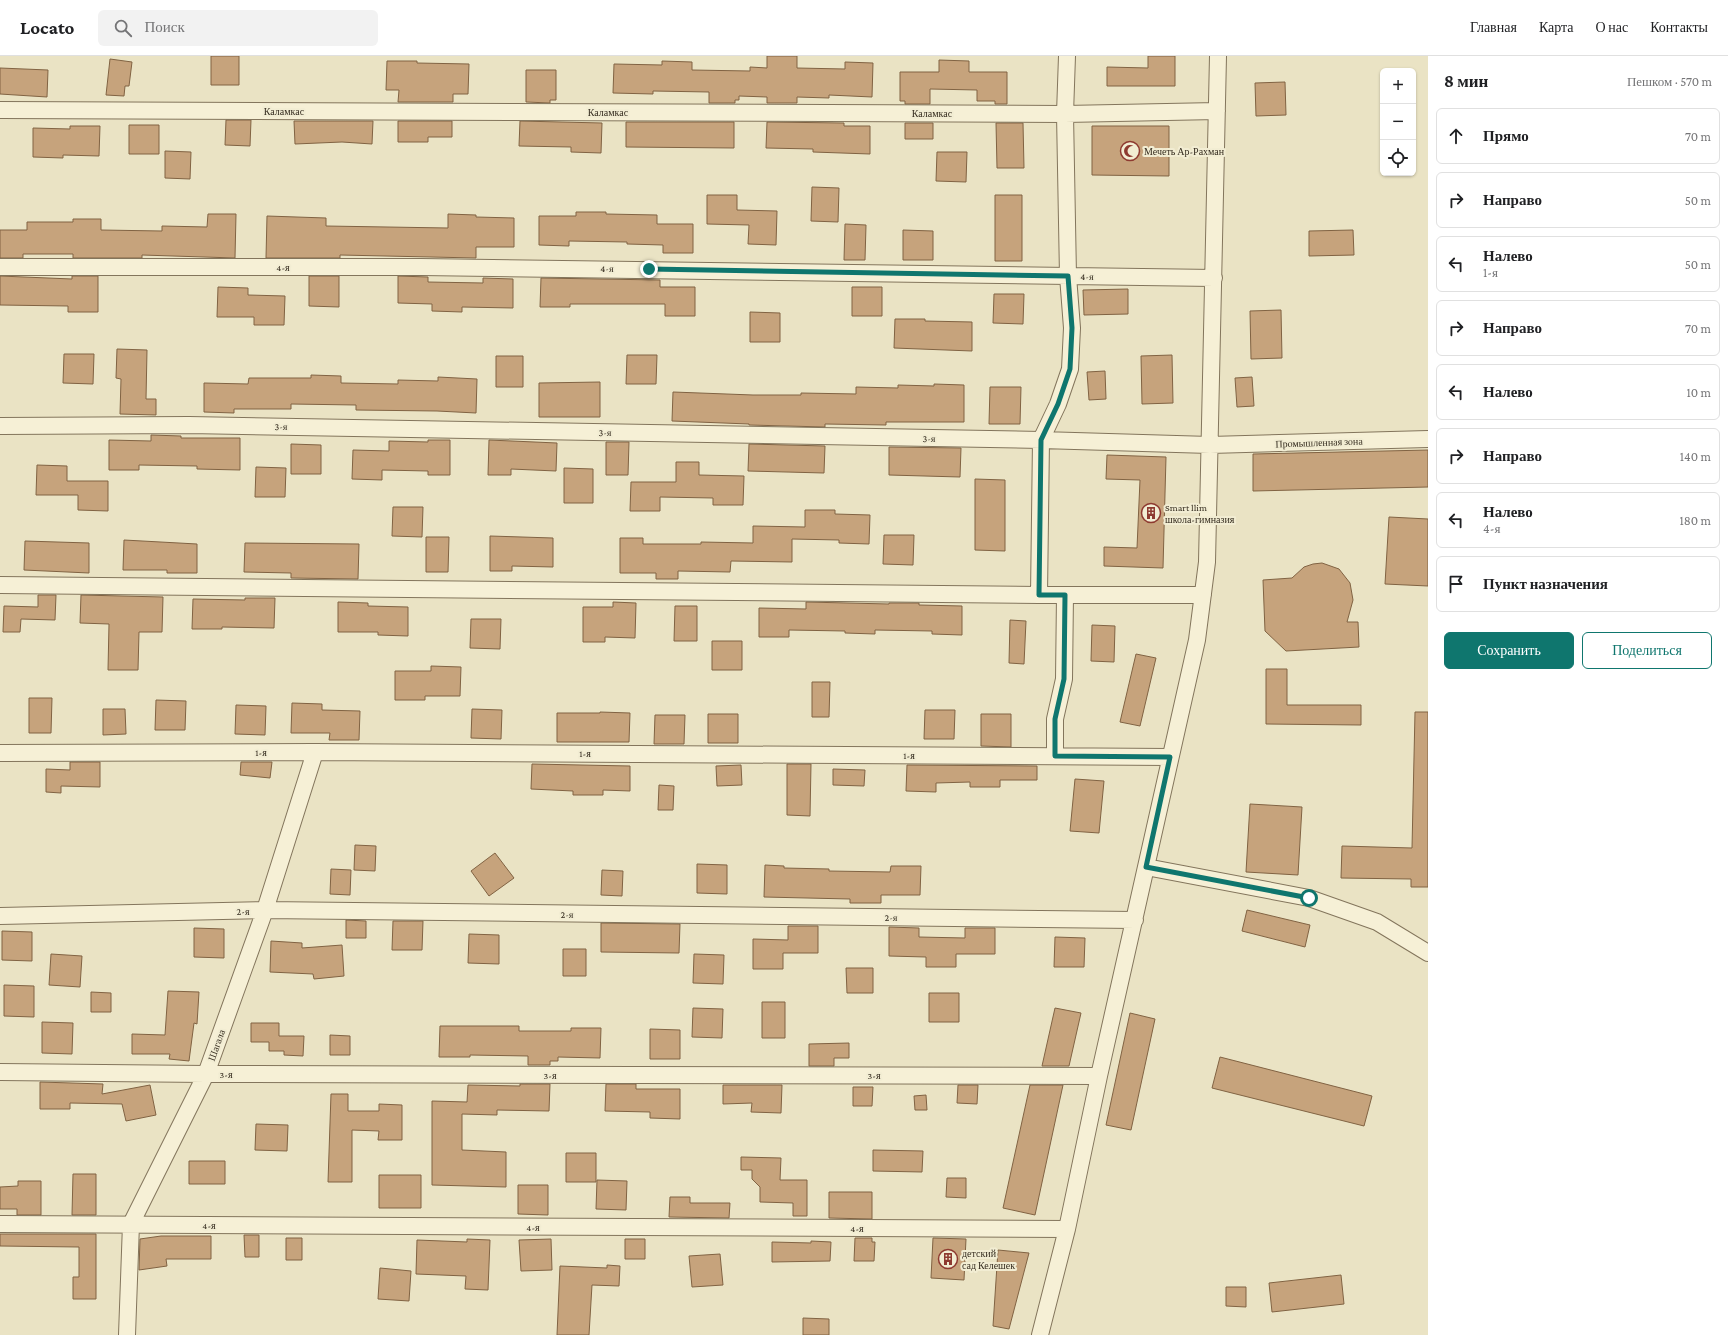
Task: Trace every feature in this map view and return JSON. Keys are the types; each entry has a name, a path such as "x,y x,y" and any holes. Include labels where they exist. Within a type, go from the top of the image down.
{"street":[{"path":"1039,595 1041,440 1058,404 1070,369 1072,328 1068,276 1065,114 1067,56"},
{"path":"1040,1335 1067,1229 1099,1076 1197,640 1207,562 1218,56"},
{"name":"Каламкас","path":"0,110 1065,114 1217,111"},
{"name":"4-я","path":"0,267 437,267 1214,278"},
{"name":"3-я","path":"0,426 189,425 1041,440 1210,445"},
{"name":"Промышленная зона","path":"1210,445 1428,439"},
{"path":"0,585 1039,595 1203,595"},
{"path":"1055,756 1055,719 1064,679 1065,595"},
{"name":"1-я","path":"0,753 315,752 1170,757"},
{"name":"Шагала","path":"127,1335 131,1224 206,1074 265,910 315,752"},
{"path":"1146,867 1309,898 1376,922 1428,953"},
{"name":"2-я","path":"0,916 265,910 1135,920"},
{"name":"3-я","path":"0,1072 206,1074 1099,1076"},
{"name":"4-я","path":"0,1224 1067,1229"}],"building":[{"path":"211,56 239,56 239,85 211,85"},
{"path":"767,56 797,56 797,68 845,69 845,62 873,63 872,97 829,95 829,98 797,97 797,103 767,103 767,97 739,96 739,100 735,100 735,103 709,103 709,92 653,91 653,94 613,93 614,64 662,65 662,61 692,62 692,70 750,71 750,67 767,68"},
{"path":"1148,56 1175,56 1175,86 1107,86 1107,67 1148,68"},
{"path":"110,59 132,62 129,86 125,86 124,96 106,95"},
{"path":"939,60 969,61 969,72 1007,72 1007,104 995,104 995,101 977,101 977,90 930,89 930,104 905,104 905,101 900,101 900,72 939,72"},
{"path":"387,61 469,64 468,94 453,94 453,102 398,102 399,90 386,90"},
{"path":"0,68 48,70 47,97 0,94"},
{"path":"526,70 556,70 556,100 550,100 550,103 526,102"},
{"path":"1285,82 1286,115 1256,116 1255,83"},
{"path":"226,120 251,120 250,146 225,145"},
{"path":"294,121 373,121 372,144 342,142 295,144"},
{"path":"398,121 452,121 452,137 428,137 428,142 398,142"},
{"path":"520,121 602,123 601,153 571,152 571,147 519,146"},
{"path":"626,122 734,122 734,148 626,147"},
{"path":"767,122 844,123 844,126 870,126 870,154 813,152 813,149 766,148"},
{"path":"905,123 933,123 933,139 905,139"},
{"path":"996,123 1023,123 1024,168 997,168"},
{"path":"129,125 159,125 159,154 129,154"},
{"path":"70,126 100,126 99,156 63,155 63,158 33,157 33,128 70,129"},
{"name":"Мечеть Ар-Рахман","path":"1092,126 1169,126 1169,176 1092,175"},
{"path":"165,151 191,152 190,179 165,178"},
{"path":"937,152 967,152 966,182 936,181"},
{"path":"812,187 839,188 838,222 811,221"},
{"path":"707,195 737,195 737,210 777,211 776,245 748,244 749,225 707,224"},
{"path":"995,195 1022,195 1022,261 995,261"},
{"path":"576,212 657,215 657,224 693,224 693,253 663,253 663,245 627,244 627,242 569,241 569,246 539,245 539,216 576,216"},
{"path":"208,214 236,214 235,258 142,255 142,258 73,258 73,254 23,254 23,258 0,258 0,230 27,230 27,222 73,222 73,219 101,219 101,230 162,231 162,226 207,227"},
{"path":"448,214 476,215 476,217 514,218 514,247 476,247 476,258 340,255 340,258 266,258 267,216 326,218 326,226 448,228"},
{"path":"845,224 866,225 865,260 844,260"},
{"path":"903,230 933,231 933,260 903,260"},
{"path":"1353,230 1354,255 1309,256 1309,231"},
{"path":"0,276 72,279 72,276 98,276 98,312 68,312 68,306 0,305"},
{"path":"309,276 339,276 339,307 309,306"},
{"path":"398,276 428,277 428,282 483,283 483,278 513,279 513,308 462,307 462,312 432,311 432,304 398,303"},
{"path":"541,278 660,280 660,287 695,287 695,316 665,316 665,304 570,304 570,307 540,307"},
{"path":"218,287 248,288 248,295 285,296 284,325 254,325 254,317 217,317"},
{"path":"852,287 882,287 882,316 852,316"},
{"path":"1128,289 1128,314 1084,315 1083,290"},
{"path":"994,294 1024,294 1023,324 993,323"},
{"path":"1281,310 1282,358 1251,359 1250,311"},
{"path":"750,312 780,313 780,342 750,342"},
{"path":"895,319 972,322 972,351 894,348"},
{"path":"117,349 147,350 146,399 156,399 156,415 120,414 121,379 116,378"},
{"path":"64,354 94,354 93,384 63,383"},
{"path":"627,355 657,355 656,384 626,384"},
{"path":"1172,355 1173,403 1142,404 1141,356"},
{"path":"496,356 523,356 523,387 496,387"},
{"path":"1105,371 1106,399 1089,400 1087,372"},
{"path":"311,375 341,376 341,383 398,384 398,380 438,381 438,377 477,379 476,413 356,410 356,405 291,404 291,409 234,409 234,413 204,412 204,383 248,384 249,378 311,378"},
{"path":"1252,377 1254,406 1237,407 1235,378"},
{"path":"600,382 600,417 539,417 539,383"},
{"path":"934,384 964,385 964,422 886,422 886,425 825,424 825,427 672,421 673,392 753,395 801,395 801,393 856,394 856,387 898,388 898,385 934,386"},
{"path":"990,387 1021,387 1020,424 989,424"},
{"path":"151,435 181,436 181,438 240,438 240,470 197,469 197,466 139,465 139,470 109,470 109,440 151,441"},
{"path":"428,440 450,440 450,475 428,475 428,471 382,470 382,480 352,479 353,450 389,451 389,441 428,442"},
{"path":"489,440 557,443 556,471 511,469 511,475 488,475"},
{"path":"606,442 629,442 628,475 606,475"},
{"path":"291,444 321,445 321,474 291,474"},
{"path":"749,444 825,446 824,473 748,471"},
{"path":"889,447 961,448 960,477 889,475"},
{"path":"1428,450 1428,487 1253,491 1253,454"},
{"name":"Smart llim школа-гимназия","path":"1107,455 1166,457 1163,568 1104,566 1104,547 1137,548 1140,480 1106,479"},
{"path":"676,462 699,462 699,475 744,476 743,505 713,505 713,498 660,497 660,511 630,511 631,482 676,482"},
{"path":"37,465 67,466 67,481 108,481 108,511 78,510 78,495 36,495"},
{"path":"256,467 286,468 285,497 255,497"},
{"path":"564,468 593,469 593,503 564,503"},
{"path":"975,479 1005,480 1005,551 975,550"},
{"path":"393,507 423,507 422,537 392,536"},
{"path":"805,510 835,510 835,514 870,515 869,544 839,543 839,540 792,539 792,562 731,561 730,572 678,571 678,579 656,579 656,573 620,573 620,538 643,538 643,544 701,544 701,542 753,543 753,526 805,527"},
{"path":"1389,517 1428,519 1428,586 1385,584"},
{"path":"884,535 914,535 913,565 883,564"},
{"path":"490,536 553,538 553,567 512,566 512,571 490,571"},
{"path":"426,537 449,537 448,572 426,572"},
{"path":"124,540 197,544 197,573 167,573 167,570 123,570"},
{"path":"25,541 89,543 89,573 24,570"},
{"path":"245,543 359,544 358,579 291,578 291,573 244,572"},
{"path":"1322,563 1339,569 1350,583 1353,600 1347,622 1358,622 1359,647 1286,651 1265,631 1263,580 1292,578 1304,567"},
{"path":"38,595 56,595 55,620 21,619 20,632 3,632 4,606 38,607"},
{"path":"81,595 163,597 162,632 139,632 138,670 108,670 109,624 80,623"},
{"path":"245,598 275,598 274,628 222,627 222,629 192,629 193,599 245,600"},
{"path":"338,602 368,603 368,606 408,607 408,636 378,635 378,632 338,632"},
{"path":"613,602 636,603 635,638 605,637 605,642 583,642 583,607 613,607"},
{"path":"806,602 889,604 919,603 919,605 962,606 962,635 932,634 932,631 875,630 875,634 845,633 845,631 789,630 789,637 759,637 759,608 806,609"},
{"path":"675,606 697,606 697,641 674,641"},
{"path":"471,619 501,619 500,649 470,648"},
{"path":"1010,620 1026,621 1024,664 1009,663"},
{"path":"1092,625 1115,626 1114,662 1091,661"},
{"path":"712,641 742,641 742,670 712,670"},
{"path":"1136,654 1156,658 1140,726 1120,722"},
{"path":"431,666 461,667 460,696 425,696 425,700 395,700 395,671 431,671"},
{"path":"1266,669 1287,669 1287,705 1361,705 1361,725 1266,724"},
{"path":"812,682 830,682 829,717 812,717"},
{"path":"29,698 52,698 51,733 29,733"},
{"path":"156,700 186,701 185,730 155,730"},
{"path":"292,703 322,704 322,710 360,711 359,740 329,740 330,733 291,733"},
{"path":"236,705 266,706 265,735 235,734"},
{"path":"103,709 125,709 126,734 103,735"},
{"path":"472,709 502,710 501,739 471,738"},
{"path":"925,710 955,710 954,739 924,739"},
{"path":"1415,712 1428,712 1428,887 1411,887 1411,879 1341,878 1342,846 1412,848"},
{"path":"557,713 630,713 629,742 557,742"},
{"path":"708,714 738,714 738,743 708,743"},
{"path":"981,714 1011,714 1011,747 981,746"},
{"path":"655,715 685,715 684,744 654,744"},
{"path":"70,762 100,762 100,787 61,786 61,793 46,792 46,769 70,770"},
{"path":"241,762 272,762 270,778 240,775"},
{"path":"532,764 630,766 630,791 603,790 603,795 573,795 573,791 531,789"},
{"path":"787,764 811,764 810,816 787,815"},
{"path":"741,765 742,785 717,786 716,766"},
{"path":"907,765 1037,766 1037,780 1000,780 1000,787 970,787 970,782 936,783 936,792 906,791"},
{"path":"833,769 865,770 864,786 833,785"},
{"path":"1075,779 1104,781 1099,833 1070,831"},
{"path":"659,785 674,786 673,810 658,810"},
{"path":"1250,804 1302,807 1298,875 1246,872"},
{"path":"355,845 376,846 375,871 354,870"},
{"path":"495,853 514,878 489,896 471,871"},
{"path":"697,864 727,865 727,894 697,893"},
{"path":"765,865 784,866 784,868 829,869 829,871 890,872 891,866 921,866 920,895 881,895 881,903 850,903 850,899 764,897"},
{"path":"331,869 351,870 350,895 330,894"},
{"path":"602,870 623,871 622,896 601,895"},
{"path":"1247,910 1310,925 1305,947 1242,931"},
{"path":"346,920 366,921 366,938 346,938"},
{"path":"393,921 423,921 422,950 392,950"},
{"path":"601,923 680,924 679,953 601,952"},
{"path":"788,926 818,926 818,953 783,953 783,969 753,969 753,939 788,940"},
{"path":"889,927 919,928 919,937 965,938 965,928 995,928 995,954 956,954 956,967 926,967 926,957 889,956"},
{"path":"194,928 224,929 224,958 194,957"},
{"path":"2,931 32,932 32,961 2,960"},
{"path":"469,934 499,935 499,964 468,963"},
{"path":"1055,937 1085,938 1084,967 1054,967"},
{"path":"271,941 302,943 302,948 342,945 344,976 314,979 313,974 270,972"},
{"path":"563,949 586,949 586,976 563,976"},
{"path":"51,954 82,956 80,987 49,985"},
{"path":"694,954 724,955 723,984 693,983"},
{"path":"846,968 873,968 873,993 847,993"},
{"path":"4,985 34,986 34,1017 4,1016"},
{"path":"168,991 199,992 197,1024 194,1023 189,1061 169,1059 170,1054 132,1054 132,1034 165,1035"},
{"path":"91,992 111,993 111,1012 91,1012"},
{"path":"929,993 959,993 959,1022 929,1022"},
{"path":"762,1002 785,1002 785,1038 762,1038"},
{"path":"693,1008 723,1009 722,1038 692,1037"},
{"path":"1055,1008 1081,1013 1069,1066 1042,1066"},
{"path":"1130,1013 1155,1019 1131,1130 1106,1125"},
{"path":"42,1022 73,1023 72,1054 42,1053"},
{"path":"251,1023 279,1023 279,1036 304,1036 303,1056 284,1055 284,1051 269,1051 269,1042 251,1042"},
{"path":"440,1026 519,1026 519,1031 571,1031 571,1028 601,1028 600,1058 558,1057 558,1061 550,1061 550,1065 528,1065 528,1056 470,1055 470,1057 439,1057"},
{"path":"650,1029 680,1030 680,1059 650,1059"},
{"path":"330,1035 350,1036 350,1055 330,1055"},
{"path":"849,1043 849,1058 834,1058 834,1066 809,1066 809,1044"},
{"path":"1220,1057 1372,1096 1364,1126 1212,1088"},
{"path":"40,1082 103,1084 102,1094 150,1085 156,1115 126,1121 122,1104 70,1103 70,1109 40,1109"},
{"path":"520,1084 550,1084 549,1111 497,1110 497,1115 462,1114 462,1150 506,1152 506,1187 432,1185 432,1101 467,1102 468,1085 520,1086"},
{"path":"606,1084 636,1084 636,1089 680,1089 680,1119 650,1118 650,1112 605,1111"},
{"path":"723,1085 782,1085 781,1113 751,1112 752,1103 723,1104"},
{"path":"958,1085 978,1085 977,1104 957,1103"},
{"path":"1030,1085 1063,1085 1035,1215 1003,1208"},
{"path":"853,1087 873,1087 872,1106 853,1106"},
{"path":"331,1094 348,1094 348,1111 379,1111 379,1104 402,1105 402,1140 378,1140 379,1131 352,1130 352,1182 328,1182"},
{"path":"926,1095 927,1110 915,1110 914,1096"},
{"path":"256,1124 288,1125 287,1151 255,1150"},
{"path":"873,1150 923,1151 922,1172 873,1171"},
{"path":"566,1153 596,1153 596,1182 566,1182"},
{"path":"741,1157 781,1158 780,1180 807,1180 807,1216 793,1216 793,1203 760,1202 760,1187 752,1179 752,1170 741,1170"},
{"path":"189,1161 225,1161 225,1184 189,1184"},
{"path":"73,1174 96,1174 96,1215 72,1215"},
{"path":"379,1175 421,1175 421,1208 379,1208"},
{"path":"947,1178 966,1178 966,1198 946,1197"},
{"path":"597,1180 627,1181 626,1210 596,1209"},
{"path":"18,1181 41,1181 41,1215 17,1215 17,1209 0,1209 0,1187 18,1186"},
{"path":"518,1185 548,1185 548,1215 518,1214"},
{"path":"829,1192 872,1192 872,1219 829,1218"},
{"path":"670,1197 690,1197 690,1203 730,1203 729,1218 669,1217"},
{"path":"0,1234 96,1234 96,1299 73,1299 73,1277 79,1277 79,1247 0,1246"},
{"path":"244,1235 259,1235 259,1257 245,1257"},
{"path":"161,1236 211,1236 211,1259 166,1259 167,1266 139,1270 140,1239"},
{"path":"286,1238 302,1238 302,1260 286,1260"},
{"path":"855,1238 872,1238 872,1242 875,1242 874,1261 854,1261"},
{"name":"детский сад Келешек","path":"933,1238 966,1239 964,1280 931,1278"},
{"path":"467,1239 490,1240 488,1290 465,1289 466,1276 416,1274 417,1240 467,1242"},
{"path":"551,1239 552,1270 521,1271 519,1240"},
{"path":"625,1239 645,1239 645,1259 625,1259"},
{"path":"811,1241 831,1242 830,1261 772,1262 772,1242 811,1243"},
{"path":"998,1250 1029,1253 1009,1329 993,1326"},
{"path":"720,1254 723,1285 692,1287 689,1256"},
{"path":"607,1265 620,1266 619,1286 592,1285 589,1335 557,1335 560,1266 607,1268"},
{"path":"380,1268 411,1271 409,1301 378,1299"},
{"path":"1341,1275 1344,1304 1272,1312 1269,1283"},
{"path":"1226,1287 1246,1287 1246,1307 1226,1306"},
{"path":"803,1318 829,1319 829,1335 803,1335"}],"place":[{"name":"Мечеть Ар-Рахман","path":"1130,151"},
{"name":"Smart llim школа-гимназия","path":"1151,513"},
{"name":"детский сад Келешек","path":"948,1259"}],"route":[{"path":"649,269 1068,276 1072,328 1070,369 1058,404 1041,440 1039,595 1065,595 1064,679 1055,719 1055,756 1170,757 1146,867 1309,898"}]}
